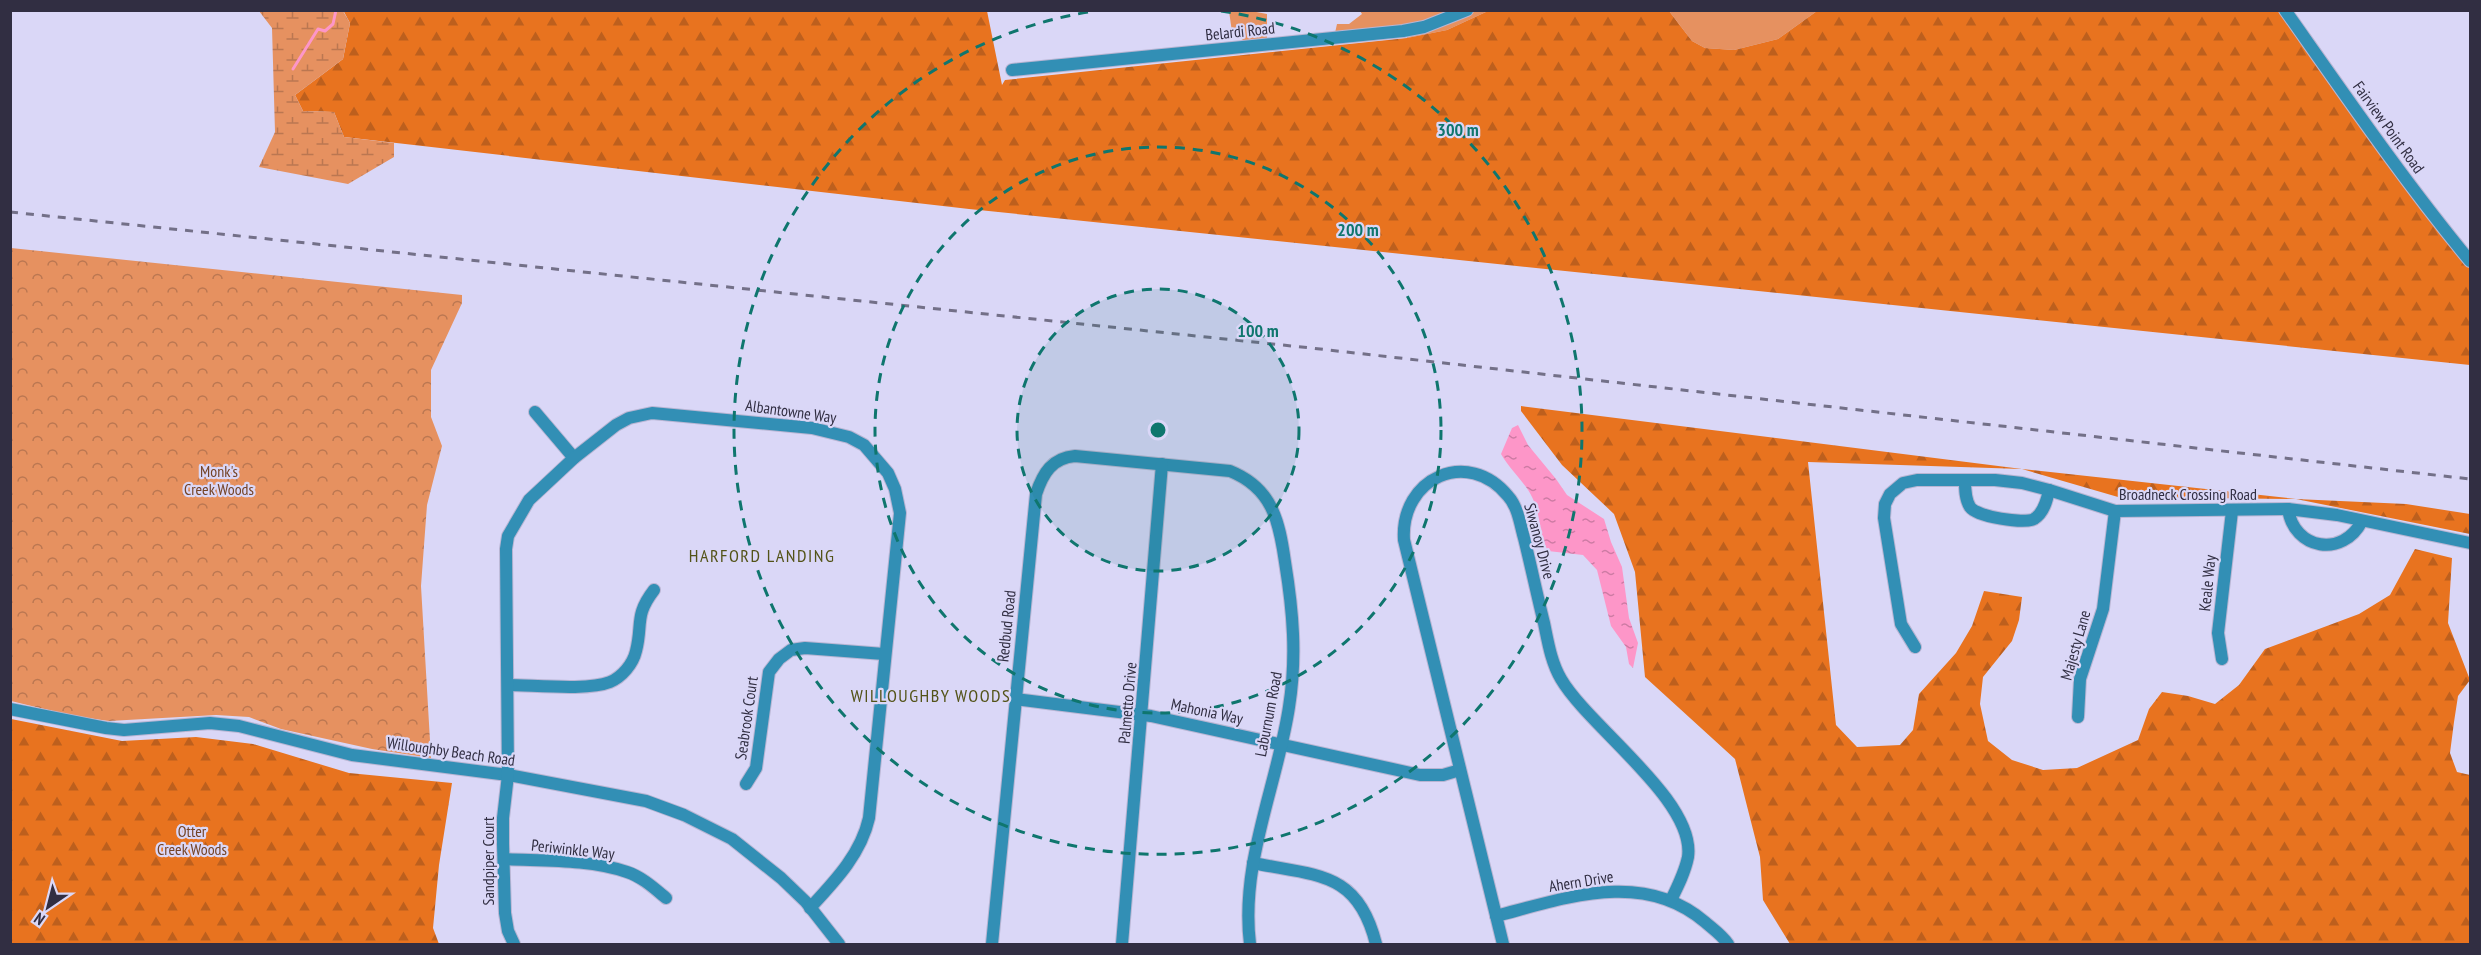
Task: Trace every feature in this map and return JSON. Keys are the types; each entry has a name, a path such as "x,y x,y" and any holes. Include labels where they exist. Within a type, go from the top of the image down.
{"street":[{"name":"Belardi Road","path":"1012,70 1402,31 1425,27 1467,10"},
{"name":"Fairview Point Road","path":"2285,10 2384,149 2470,261"},
{"path":"534,412 574,458"},
{"name":"Albantowne Way","path":"508,775 506,549 508,536 529,500 574,458 616,425 629,418 652,413 821,429 849,437 864,445 888,473 895,489 900,513 866,831 854,856 810,908"},
{"name":"Redbud Road","path":"992,945 1036,494 1045,472 1056,461 1075,456 1162,464"},
{"name":"Palmetto Drive","path":"1122,945 1162,464"},
{"name":"Laburnum Road","path":"1162,464 1230,471 1258,486 1268,499 1275,516 1283,548 1295,644 1289,710 1253,863 1249,894 1251,945"},
{"name":"Siwanoy Drive","path":"1503,945 1408,557 1403,525 1407,510 1419,492 1437,477 1453,472 1483,477 1500,487 1510,498 1517,513 1552,659 1560,678 1572,695 1651,781 1681,820 1687,837 1688,856 1682,879 1671,900"},
{"name":"Broadneck Crossing Road","path":"1915,648 1900,624 1884,518 1885,504 1890,494 1904,483 1917,480 2004,481 2049,490 2115,511 2288,509 2470,543"},
{"path":"1965,480 1966,496 1970,507 1975,513 1984,516 2033,519 2044,508 2049,490"},
{"path":"2288,509 2289,520 2297,532 2304,538 2327,544 2347,540 2358,530 2362,521"},
{"name":"Majesty Lane","path":"2078,717 2080,679 2103,609 2115,511"},
{"name":"Keale Way","path":"2222,659 2218,633 2232,511"},
{"path":"508,685 592,686 613,681 627,668 634,656 641,610 654,590"},
{"name":"Seabrook Court","path":"746,784 756,768 769,672 778,659 791,650 805,648 884,654"},
{"name":"Mahonia Way","path":"1016,699 1142,715 1420,775 1443,775 1460,770"},
{"name":"Willoughby Beach Road","path":"10,709 124,730 210,723 239,726 352,755 508,775 646,801 684,815 732,839 781,878 810,908 839,945"},
{"name":"Sandpiper Court","path":"508,775 503,818 505,913 508,931 514,945"},
{"name":"Periwinkle Way","path":"504,859 602,867 626,872 641,879 666,898"},
{"path":"1253,863 1316,875 1340,885 1357,899 1365,911 1376,945"},
{"name":"Ahern Drive","path":"1496,916 1606,891 1648,893 1671,900 1698,916 1728,945"}],"green space":[{"path":"343,10 987,11 1002,85 1005,80 1407,38 1447,30 1488,11 1669,11 1692,41 1705,48 1734,50 1778,39 1817,11 2285,11 2470,260 2470,365 969,209 344,137 334,112 303,111 295,95 343,59 350,23"},
{"path":"259,11 343,11 350,23 343,59 295,95 303,111 334,112 344,137 394,143 394,157 348,184 259,167 275,132 272,28"},
{"path":"1229,11 1267,14 1267,40 1243,40 1232,32"},
{"path":"1360,11 1488,11 1447,30 1407,38 1408,27 1335,33 1337,24 1349,24 1362,14"},
{"path":"1669,11 1817,11 1778,39 1734,50 1705,48 1692,41"},
{"name":"Monk's Creek Woods","path":"11,248 462,295 462,303 431,370 431,417 442,446 427,505 421,586 431,758 372,749 281,729 249,717 216,715 109,721 73,716 11,701"},
{"path":"1521,406 2022,469 1808,462 1836,725 1857,747 1900,745 1913,730 1919,694 1956,653 1972,626 1984,591 2022,597 2019,620 2012,641 1983,677 1980,704 1988,741 2012,760 2043,770 2077,768 2138,740 2149,709 2162,692 2188,696 2215,704 2239,685 2265,649 2359,614 2390,595 2415,549 2452,558 2448,623 2470,680 2458,696 2450,753 2457,772 2470,775 2470,944 1790,944 1763,900 1760,857 1735,759 1645,677 1635,572 1614,514 1562,465 1521,411"},
{"path":"2022,469 2296,499 2118,497"},
{"path":"2296,499 2406,504 2470,514 2470,534"},
{"name":"Otter Creek Woods","path":"11,719 122,741 196,737 253,744 349,773 452,783 439,865 433,928 439,944 11,944"}],"water":[{"path":"1518,425 1528,445 1567,495 1604,519 1622,567 1629,618 1638,643 1633,668 1629,664 1626,647 1611,626 1597,570 1583,555 1548,551 1532,497 1501,454 1512,428"}],"waterway":[{"path":"293,69 318,29 325,31 333,24 336,10"}],"railway":[{"path":"10,212 1311,348 2470,479"}],"district":[{"name":"HARFORD LANDING","path":"762,556"},
{"name":"WILLOUGHBY WOODS","path":"931,696"}]}
